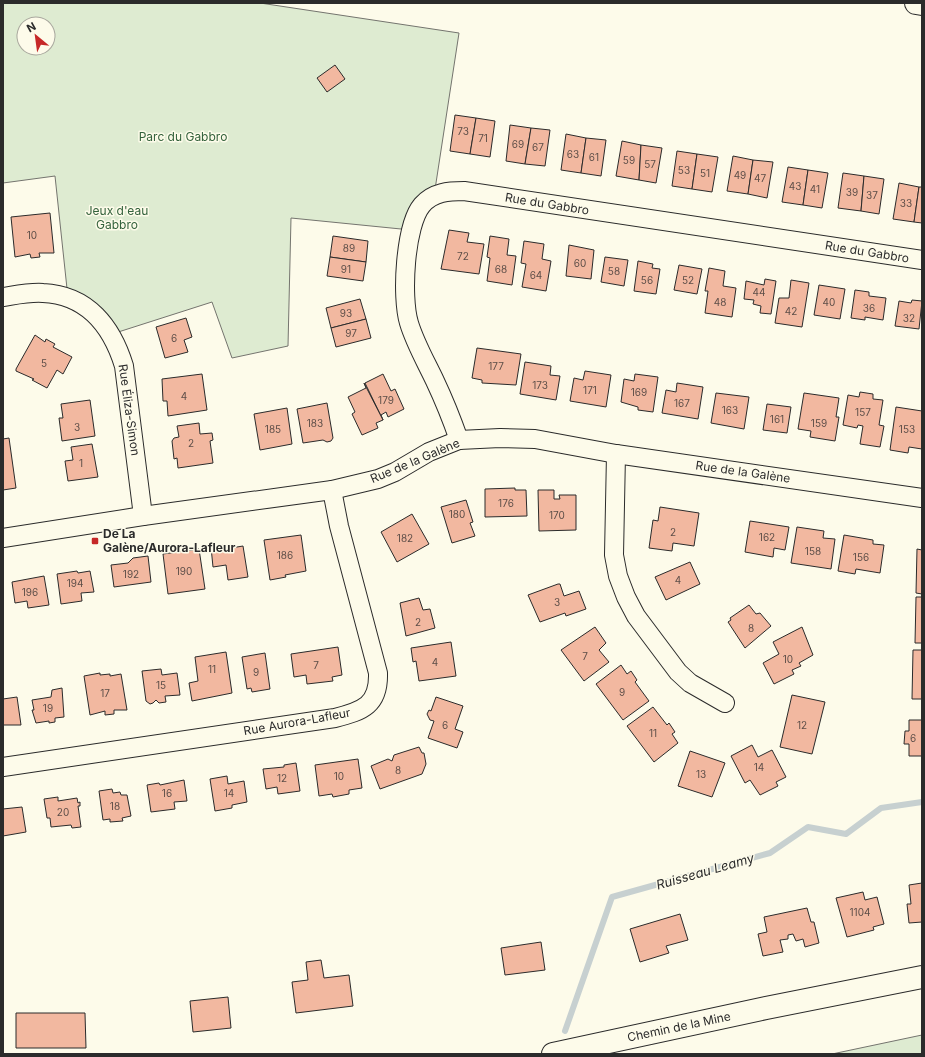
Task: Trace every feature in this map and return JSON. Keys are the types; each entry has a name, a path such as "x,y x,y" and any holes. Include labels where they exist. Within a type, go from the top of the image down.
{"main road":[{"path":"916,3 922,4"},
{"name":"Chemin de la Mine","path":"553,1054 805,1000 922,977"}],"street":[{"name":"Rue du Gabbro","path":"459,440 438,386 415,338 405,306 404,291 410,230 414,216 423,204 434,196 448,191 464,191 922,260"},
{"name":"Rue Éliza-Simon","path":"3,297 44,292 68,298 79,302 90,310 100,319 112,334 119,348 124,366 142,516"},
{"name":"Rue de la Galène","path":"3,538 142,516 332,490 378,479 395,472 430,452 459,440 500,438 535,439 616,454 922,498"},
{"path":"616,454 614,555 618,576 626,597 636,616 678,672 690,683 725,702"},
{"name":"Rue Aurora-Lafleur","path":"3,767 335,718 350,714 363,708 374,699 378,688 378,673 339,526 332,490"}],"green space":[{"name":"Parc du Gabbro","path":"3,3 260,3 459,33 434,196 411,230 291,218 288,346 232,358 212,302 112,334 68,298 55,176 3,183"},
{"path":"922,1035 922,1054 832,1054"}],"building":[{"path":"335,65 345,79 327,92 317,78"},
{"path":"455,115 476,118 470,154 450,151"},
{"path":"476,118 495,121 490,157 470,154"},
{"path":"510,125 531,128 525,164 506,161"},
{"path":"531,128 550,130 545,166 525,164"},
{"path":"566,134 586,138 581,173 561,170"},
{"path":"586,138 606,140 601,176 581,173"},
{"path":"622,141 641,145 639,180 616,176"},
{"path":"641,145 662,148 656,183 639,180"},
{"path":"677,151 697,154 692,189 672,186"},
{"path":"697,154 718,157 712,192 692,189"},
{"path":"733,156 753,160 748,194 727,191"},
{"path":"753,160 773,162 767,198 748,194"},
{"path":"788,167 808,170 803,205 782,202"},
{"path":"808,170 828,173 822,208 803,205"},
{"path":"843,173 864,176 861,211 838,208"},
{"path":"864,176 884,179 879,214 861,211"},
{"path":"899,183 919,187 914,222 893,219"},
{"path":"919,187 922,187 922,223 914,222"},
{"path":"50,213 54,253 39,253 40,257 31,258 30,254 15,257 11,217"},
{"path":"449,230 469,233 467,242 484,244 479,274 441,269"},
{"path":"333,236 368,241 366,262 330,257"},
{"path":"490,236 509,239 507,255 516,256 512,285 487,281 490,258 487,257"},
{"path":"524,241 544,244 542,259 551,261 546,291 522,287 526,264 521,263"},
{"path":"569,245 594,250 591,279 566,276"},
{"path":"330,257 366,262 363,281 327,276"},
{"path":"605,257 628,260 624,286 601,282"},
{"path":"638,261 653,264 652,268 660,269 656,294 634,291"},
{"path":"679,265 702,269 697,294 674,290"},
{"path":"709,268 725,271 723,286 736,288 732,317 705,313 708,291 705,291"},
{"path":"765,279 776,281 771,314 760,313 761,306 753,304 754,300 744,299 746,281 764,285"},
{"path":"791,280 809,283 802,327 775,323 779,298 789,298"},
{"path":"819,285 845,289 840,319 814,315"},
{"path":"855,290 869,292 869,296 886,298 883,320 865,317 865,320 851,318"},
{"path":"360,299 366,319 331,328 326,308"},
{"path":"912,300 922,301 919,329 895,326 899,301 911,303"},
{"path":"186,318 192,337 184,340 188,352 165,358 156,327"},
{"path":"366,319 371,338 336,347 331,328"},
{"path":"35,335 45,342 46,339 55,344 53,347 72,357 63,374 57,370 47,388 32,380 34,379 16,371"},
{"path":"477,348 521,354 516,385 482,383 482,380 472,378"},
{"path":"525,362 551,366 550,375 560,376 556,400 520,394"},
{"path":"585,371 611,375 606,407 570,401 574,378 583,380"},
{"path":"202,374 207,410 168,416 167,401 163,401 162,379"},
{"path":"383,374 391,391 395,389 404,409 388,417 386,412 381,415 383,420 365,383"},
{"path":"635,374 658,377 653,412 638,410 638,407 621,402 624,379 634,381"},
{"path":"364,383 383,420 376,423 378,428 362,435 352,414 355,412 348,397 366,388"},
{"path":"677,383 703,387 698,419 662,413 666,390 676,392"},
{"path":"860,392 873,394 873,399 883,400 879,425 884,426 880,447 860,444 863,426 858,425 857,428 843,425 848,395 859,397"},
{"path":"716,393 749,397 744,429 711,423"},
{"path":"804,393 839,398 836,417 839,417 835,441 810,437 811,431 798,429"},
{"path":"90,400 95,436 62,441 59,418 63,418 61,404"},
{"path":"327,403 333,438 331,441 327,442 323,440 303,443 297,409"},
{"path":"767,404 791,407 787,433 763,430"},
{"path":"896,407 922,411 922,449 909,447 908,453 890,450"},
{"path":"287,408 292,444 260,450 254,414"},
{"path":"199,423 200,434 212,433 213,440 210,441 213,463 178,468 177,458 174,459 172,441 174,438 179,437 177,426"},
{"path":"9,438 16,488 3,490 3,439"},
{"path":"92,444 98,477 68,481 65,461 73,460 71,447"},
{"path":"515,488 515,490 526,490 527,516 485,517 485,489"},
{"path":"538,490 554,490 554,499 560,499 559,495 576,495 576,530 539,531"},
{"path":"466,500 473,522 470,523 475,536 452,543 441,507"},
{"path":"660,507 699,513 694,546 673,543 672,551 649,548 653,520 658,521"},
{"path":"412,514 429,544 397,562 381,532"},
{"path":"750,521 789,527 785,550 774,548 773,557 745,552"},
{"path":"797,527 824,531 823,538 835,539 831,569 791,563"},
{"path":"301,535 306,571 285,575 286,577 270,580 264,540"},
{"path":"844,535 873,540 873,544 884,545 880,573 856,569 855,574 838,571"},
{"path":"224,545 225,549 243,546 248,577 228,580 226,565 213,567 211,547"},
{"path":"199,549 205,589 168,594 163,554"},
{"path":"917,549 922,550 922,594 916,593"},
{"path":"148,556 151,582 114,587 111,565 128,563 133,558"},
{"path":"690,562 700,584 666,600 655,577"},
{"path":"77,571 78,573 90,571 94,592 81,593 82,601 61,604 57,574"},
{"path":"44,576 49,605 28,608 27,601 15,603 12,582"},
{"path":"560,584 564,596 579,591 586,609 566,616 565,613 540,622 528,595"},
{"path":"916,597 922,597 922,643 915,643"},
{"path":"419,598 423,610 430,609 435,628 406,636 400,603"},
{"path":"749,605 756,614 760,613 771,626 745,648 728,622 731,620 730,618"},
{"path":"595,627 606,643 599,650 609,662 584,681 561,650"},
{"path":"802,627 813,655 799,663 801,666 792,670 794,674 774,684 763,663 779,654 773,642"},
{"path":"451,642 456,676 419,681 416,661 413,662 411,648"},
{"path":"338,647 342,675 332,677 333,681 307,684 306,675 294,677 291,654"},
{"path":"913,650 922,650 922,699 912,699"},
{"path":"226,652 232,693 192,701 189,683 198,681 195,657"},
{"path":"265,653 270,689 252,692 251,688 247,689 242,657"},
{"path":"621,665 627,674 631,671 637,680 635,682 649,701 623,720 596,684"},
{"path":"161,669 162,675 177,673 180,695 165,696 166,702 159,703 156,700 150,704 146,701 142,671"},
{"path":"100,673 100,675 110,674 110,676 121,674 127,710 114,710 114,714 105,715 105,711 90,715 84,676"},
{"path":"62,688 64,717 55,718 55,722 49,723 49,721 36,723 32,710 34,710 32,700 51,697 52,690"},
{"path":"792,695 825,702 812,754 780,747"},
{"path":"17,697 21,725 3,725 3,699"},
{"path":"436,697 463,706 455,729 463,732 457,748 428,738 434,721 430,720 427,714 429,710 431,711"},
{"path":"653,707 667,725 669,723 675,732 672,734 678,743 654,762 627,726"},
{"path":"909,720 922,720 922,756 909,756 909,744 904,744 905,731 909,731"},
{"path":"752,745 758,757 772,750 786,777 776,782 778,786 760,795 750,780 745,783 731,756"},
{"path":"419,747 422,753 424,753 426,764 422,774 380,789 371,766 388,759 392,761 394,755"},
{"path":"690,751 725,763 712,797 678,786"},
{"path":"358,759 362,788 349,790 349,794 333,797 332,794 319,796 315,765"},
{"path":"296,763 300,791 278,794 277,787 266,789 263,769 284,767 284,765"},
{"path":"227,776 228,784 244,781 247,802 232,805 232,808 215,811 210,779"},
{"path":"184,780 187,801 174,802 175,809 151,812 147,785 159,783 160,785"},
{"path":"112,789 113,793 120,792 121,795 127,795 131,816 122,818 123,821 110,822 110,819 103,820 99,791"},
{"path":"58,797 58,801 77,798 78,803 80,802 80,806 78,806 81,827 72,828 71,825 51,827 50,818 47,818 44,799"},
{"path":"22,807 26,832 3,836 3,809"},
{"path":"922,883 922,922 909,923 907,904 911,904 909,885"},
{"path":"863,892 865,900 877,897 884,924 873,927 874,930 847,937 836,898"},
{"path":"807,908 811,922 814,922 819,943 805,947 803,939 796,941 793,934 788,935 788,939 780,940 783,952 763,956 758,934 767,932 764,917"},
{"path":"680,914 688,940 666,946 669,953 640,962 630,929"},
{"path":"541,942 545,970 505,975 501,948"},
{"path":"321,960 324,978 349,975 353,1006 296,1013 292,982 308,980 306,962"},
{"path":"228,997 231,1028 193,1032 190,1001"},
{"path":"16,1013 85,1013 86,1048 16,1048"}],"waterway":[{"name":"Ruisseau Leamy","path":"565,1031 612,897 770,853 808,827 846,834 881,808 922,802"}],"place":[{"name":"De La Galène/Aurora-Lafleur","path":"95,541"}],"park label":[{"name":"Jeux d'eau Gabbro","path":"117,218"}]}
